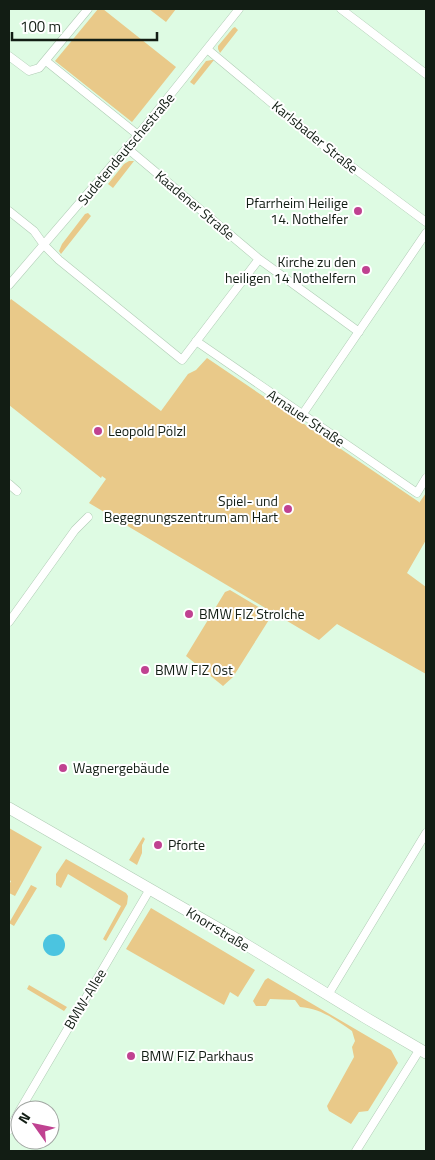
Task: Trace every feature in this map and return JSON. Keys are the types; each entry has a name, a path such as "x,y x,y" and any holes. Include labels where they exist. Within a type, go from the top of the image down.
{"street":[{"path":"9,56 28,71 39,68 88,9"},
{"name":"Sudetendeutschestraße","path":"9,285 138,135 239,9"},
{"path":"341,9 426,74"},
{"name":"Karlsbader Straße","path":"207,49 316,140 426,222"},
{"path":"46,61 138,135"},
{"name":"Kaadener Straße","path":"127,148 259,259 359,332"},
{"path":"9,211 34,231 44,246 115,307 182,360 259,259"},
{"path":"302,415 426,233"},
{"name":"Arnauer Straße","path":"196,341 417,493 426,478"},
{"path":"9,484 17,490"},
{"path":"9,622 75,530 88,517"},
{"name":"Knorrstraße","path":"9,808 150,889 423,1051"},
{"path":"328,995 426,833"},
{"name":"BMW-Allee","path":"26,1100 150,889"},
{"path":"356,1151 423,1051"}],"shaded area":[{"path":"98,9 103,9 176,67 132,122 55,61"},
{"path":"149,9 176,9 166,22"},
{"path":"235,27 238,30 220,53 218,46"},
{"path":"214,60 194,85 190,82 206,61"},
{"path":"134,161 113,188 108,184 124,164"},
{"path":"88,213 91,216 61,254 59,251 62,244 85,214"},
{"path":"11,299 161,411 188,374 196,370 207,358 419,503 426,493 426,540 407,573 426,587 426,674 337,624 319,640 89,503 106,479 102,476 101,478 9,405 9,302"},
{"path":"230,590 272,615 233,677 223,686 186,656 225,592"},
{"path":"9,828 42,847 15,896 9,893 11,881 9,880"},
{"path":"143,837 145,839 142,845 142,853 137,865 129,860"},
{"path":"66,859 126,893 128,896 127,904 106,941 103,939 121,906 68,874 61,888 56,885 56,874"},
{"path":"31,885 37,888 14,926 9,923"},
{"path":"151,908 255,970 238,997 230,992 224,1005 126,949"},
{"path":"268,978 391,1050 398,1063 368,1111 359,1112 351,1124 329,1111 327,1106 354,1057 352,1047 355,1041 352,1031 321,1012 300,1007 295,1000 270,999 266,1006 256,1006 253,1001"},
{"path":"29,985 67,1007 64,1011 27,989"}],"water":[{"path":"54,934 62,937 65,945 62,953 54,956 46,953 43,945 46,937"}],"place":[{"name":"Pfarrheim Heilige 14. Nothelfer","path":"358,211"},
{"name":"Kirche zu den heiligen 14 Nothelfern","path":"366,270"},
{"name":"Leopold Pölzl","path":"98,431"},
{"name":"Spiel- und Begegnungszentrum am Hart","path":"288,509"},
{"name":"BMW FIZ Strolche","path":"189,614"},
{"name":"BMW FIZ Ost","path":"145,670"},
{"name":"Wagnergebäude","path":"63,768"},
{"name":"Pforte","path":"158,845"},
{"name":"BMW FIZ Parkhaus","path":"131,1056"}]}
